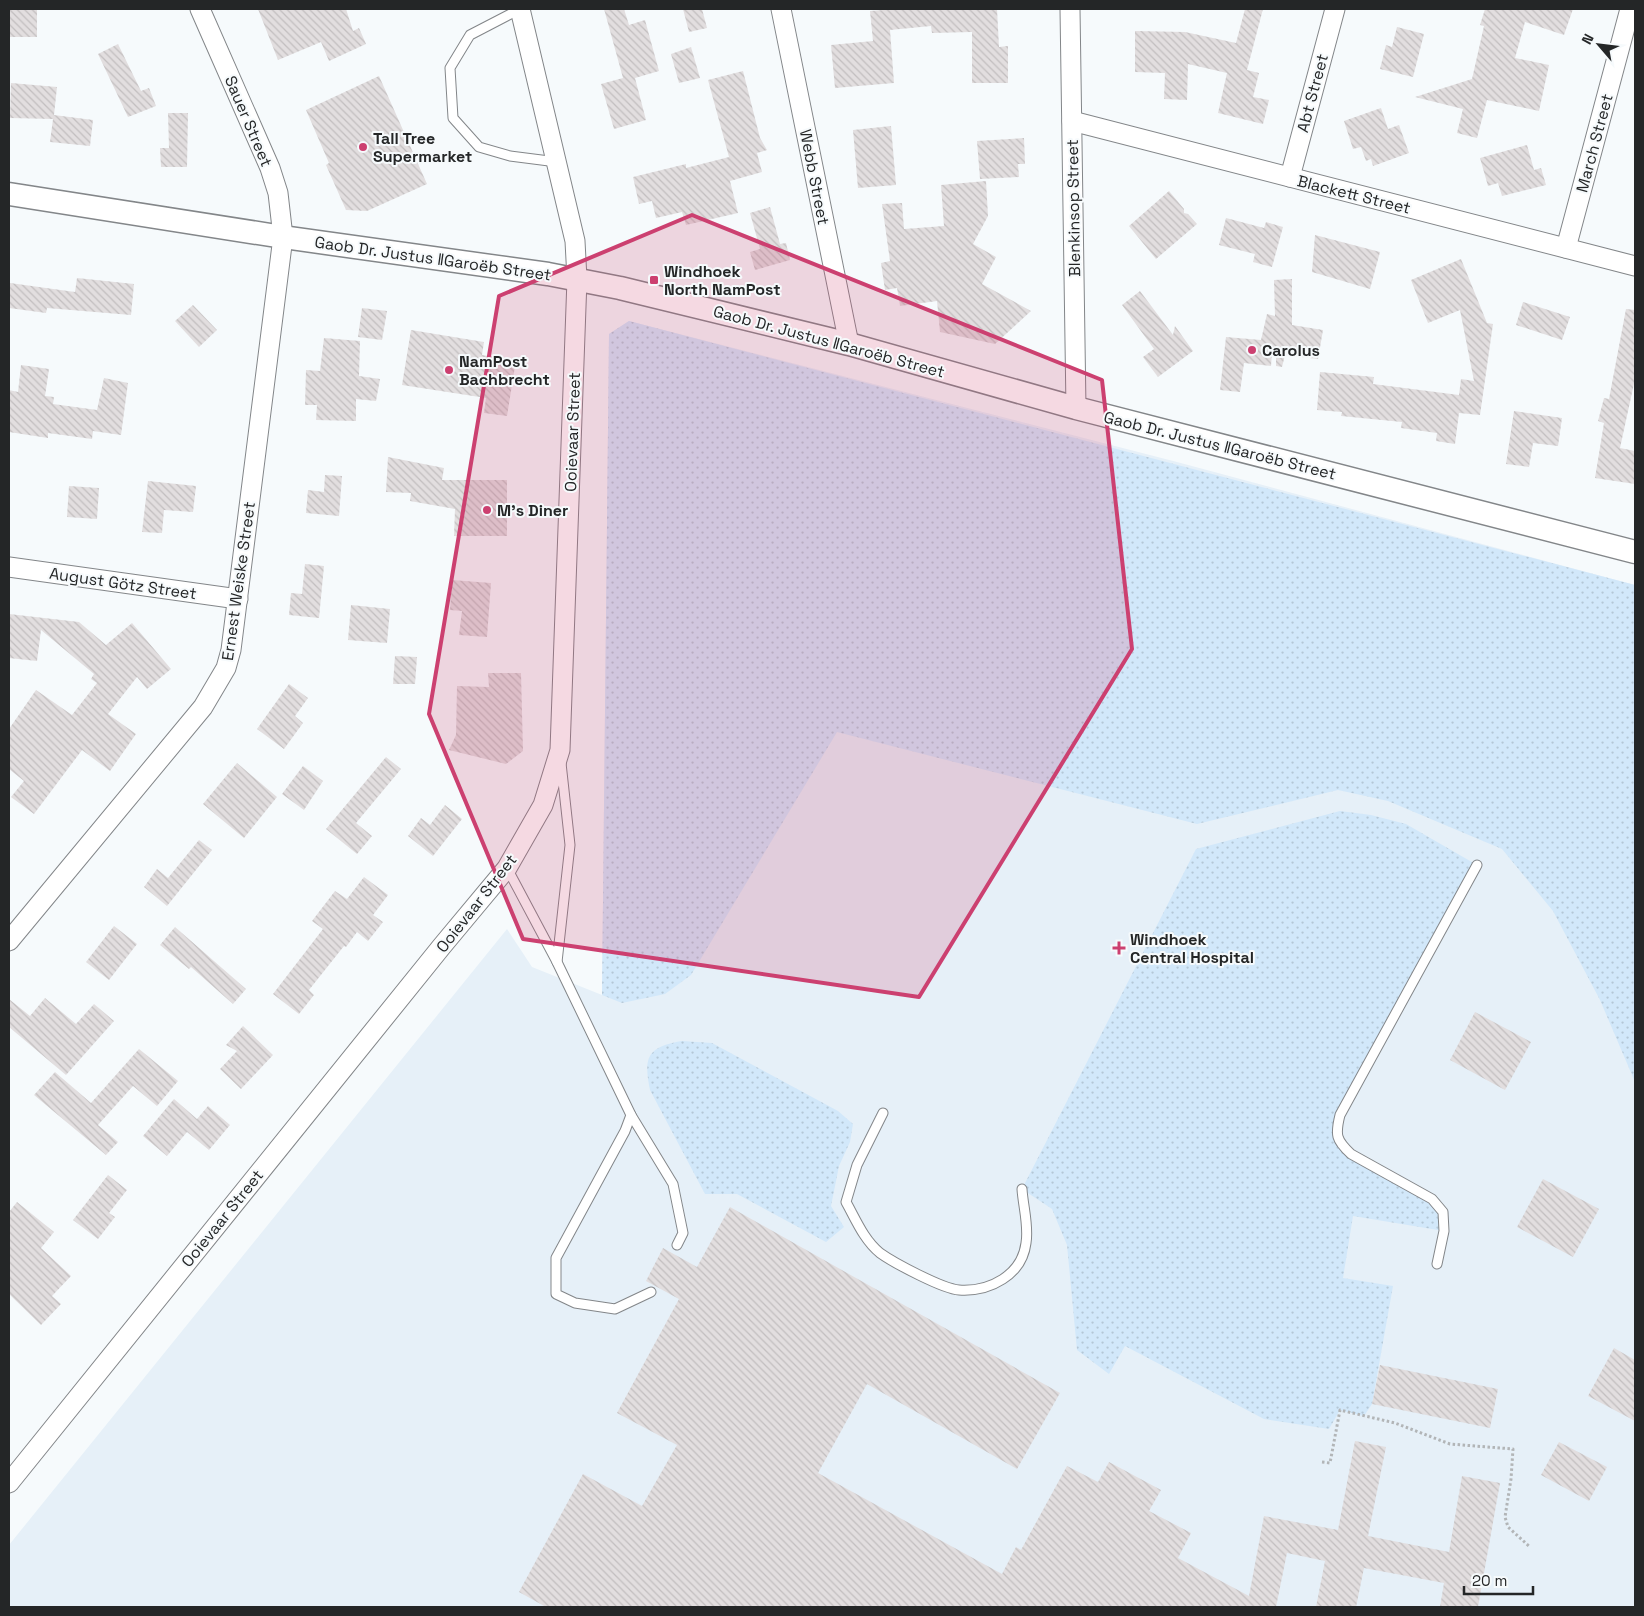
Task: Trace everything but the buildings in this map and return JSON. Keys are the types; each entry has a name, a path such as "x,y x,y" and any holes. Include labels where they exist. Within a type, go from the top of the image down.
{"street":[{"name":"Sauer Street","path":"200,9 270,168 278,193 283,237"},
{"name":"Ooievaar Street","path":"9,1483 507,868 543,805 560,750 577,279 575,241 520,9"},
{"name":"Webb Street","path":"781,9 849,344"},
{"name":"Blenkinsop Street","path":"1070,9 1076,408"},
{"name":"Abt Street","path":"1290,177 1335,9"},
{"name":"March Street","path":"1566,248 1630,9"},
{"name":"Blackett Street","path":"1072,121 1635,266"},
{"name":"Gaob Dr. Justus ǁGaroëb Street","path":"9,194 283,237 577,279 849,344 1076,408 1635,552"},
{"name":"Ernest Weiske Street","path":"9,941 207,701 226,668 231,650 238,599 283,237"},
{"name":"August Götz Street","path":"9,567 238,599"}],"lane":[{"path":"520,9 470,35 450,68 453,118 479,147 510,156 556,162"},
{"path":"557,962 570,844 560,750"},
{"path":"1437,1264 1444,1232 1444,1212 1432,1200 1351,1154 1341,1145 1336,1132 1340,1115 1477,865"},
{"path":"507,868 557,962 631,1115 672,1184 683,1233 677,1245"},
{"path":"883,1113 857,1165 846,1202 867,1239 881,1253 930,1281 958,1290 995,1285 1017,1268 1026,1242 1022,1189"},
{"path":"631,1115 625,1131 556,1258 556,1294 575,1304 616,1309 651,1292"}],"path":[{"path":"1322,1462 1330,1463 1340,1410 1395,1423 1450,1444 1512,1449 1511,1479 1505,1516 1508,1527 1530,1547"}],"highlighted area":[{"path":"692,215 1102,380 1132,649 919,997 523,939 429,714 499,296"}],"shaded area":[{"name":"Windhoek Central Hospital","path":"629,321 1177,462 1635,585 1635,1607 9,1607 9,1545 507,929 532,967 602,995 609,334"},
{"path":"629,321 1635,585 1635,1082 1600,1000 1553,911 1502,849 1388,801 1338,790 1197,824 837,732 691,975 665,994 622,1003 602,995 609,334"},
{"path":"1340,811 1371,815 1406,824 1477,865 1340,1115 1341,1145 1432,1199 1443,1212 1444,1231 1353,1216 1343,1278 1393,1286 1372,1404 1364,1416 1340,1410 1329,1429 1264,1419 1125,1346 1109,1374 1077,1350 1067,1245 1052,1209 1022,1189 1196,849"},
{"path":"682,1041 712,1043 838,1111 853,1124 850,1142 839,1166 831,1206 844,1227 826,1242 737,1194 705,1194 650,1090 648,1078 648,1061 655,1050 671,1043"}],"place":[{"name":"Tall Tree Supermarket","path":"363,147"},
{"name":"Windhoek North NamPost","path":"654,280"},
{"name":"Carolus","path":"1252,350"},
{"name":"NamPost Bachbrecht","path":"449,370"},
{"name":"M's Diner","path":"487,510"},
{"name":"Windhoek Central Hospital","path":"1119,948"}]}
